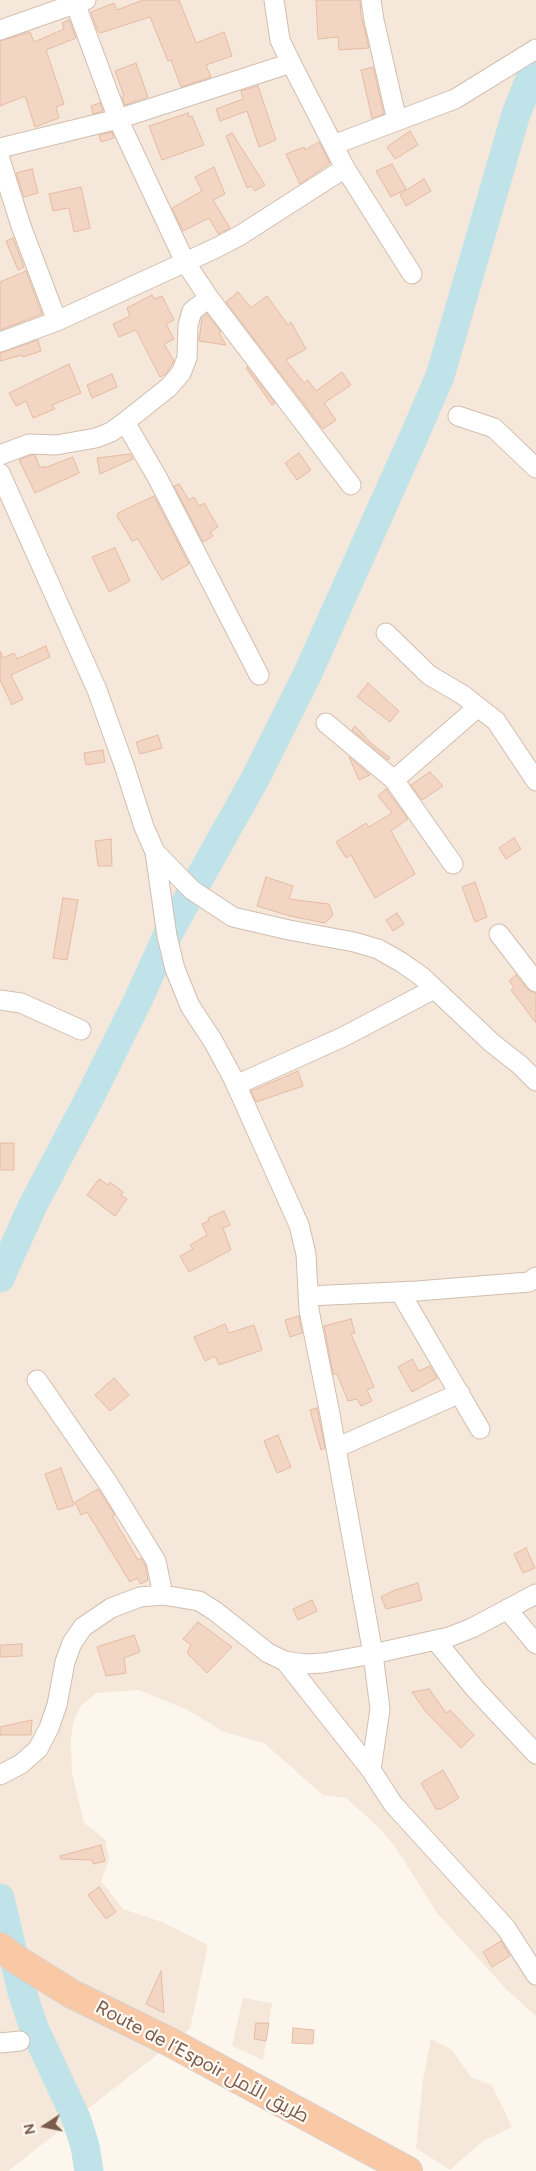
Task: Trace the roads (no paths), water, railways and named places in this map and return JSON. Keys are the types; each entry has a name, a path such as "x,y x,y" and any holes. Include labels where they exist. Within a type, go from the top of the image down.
{"highway":[{"name":"Route de l’Espoir طريق الأمل","path":"0,1947 14,1958 72,1994 168,2041 408,2171"}],"street":[{"path":"274,0 280,40 332,145 412,274"},
{"path":"371,0 397,121"},
{"path":"0,30 78,1 118,119 185,262 209,298 351,486"},
{"path":"332,145 455,99 536,49"},
{"path":"0,148 118,119 291,63"},
{"path":"0,159 20,226 57,322"},
{"path":"0,342 57,322 240,236 345,168"},
{"path":"0,455 29,444 56,445 96,438 111,432 125,422 169,387 181,373 187,358 188,325 192,311 209,298"},
{"path":"458,416 494,428 536,468"},
{"path":"125,422 157,477 259,675"},
{"path":"0,473 97,690 122,758 144,827 155,852 166,936 175,969 190,1006 213,1041 236,1085 299,1225 306,1254 309,1310 373,1654 380,1708 371,1770"},
{"path":"386,633 429,675 463,695 496,721 536,781"},
{"path":"394,780 478,707"},
{"path":"326,723 394,780 453,864"},
{"path":"155,852 192,890 233,917 378,949 401,962 434,989 536,1081"},
{"path":"499,934 536,982"},
{"path":"236,1085 343,1037 434,989"},
{"path":"0,1000 20,1003 81,1030"},
{"path":"308,1296 400,1292 530,1282 536,1277"},
{"path":"400,1292 480,1429"},
{"path":"37,1380 108,1484 156,1561 163,1594"},
{"path":"336,1448 460,1393"},
{"path":"0,1775 21,1764 38,1749 49,1728 57,1705 64,1662 72,1643 83,1627 111,1608 140,1597 163,1594 199,1601 215,1611 268,1653 285,1661 304,1664 373,1654 436,1641 472,1628 536,1594"},
{"path":"507,1609 536,1644"},
{"path":"436,1641 476,1690 536,1754"},
{"path":"285,1661 371,1770 393,1804 506,1928 536,1975"},
{"path":"0,2043 20,2041"}],"waterway":[{"path":"0,1278 33,1205 89,1099 139,998 167,936 255,779 307,675 415,434 440,376 516,114 536,64"},
{"path":"0,1898 22,1992 34,2028 76,2118 85,2146 89,2171"}]}
